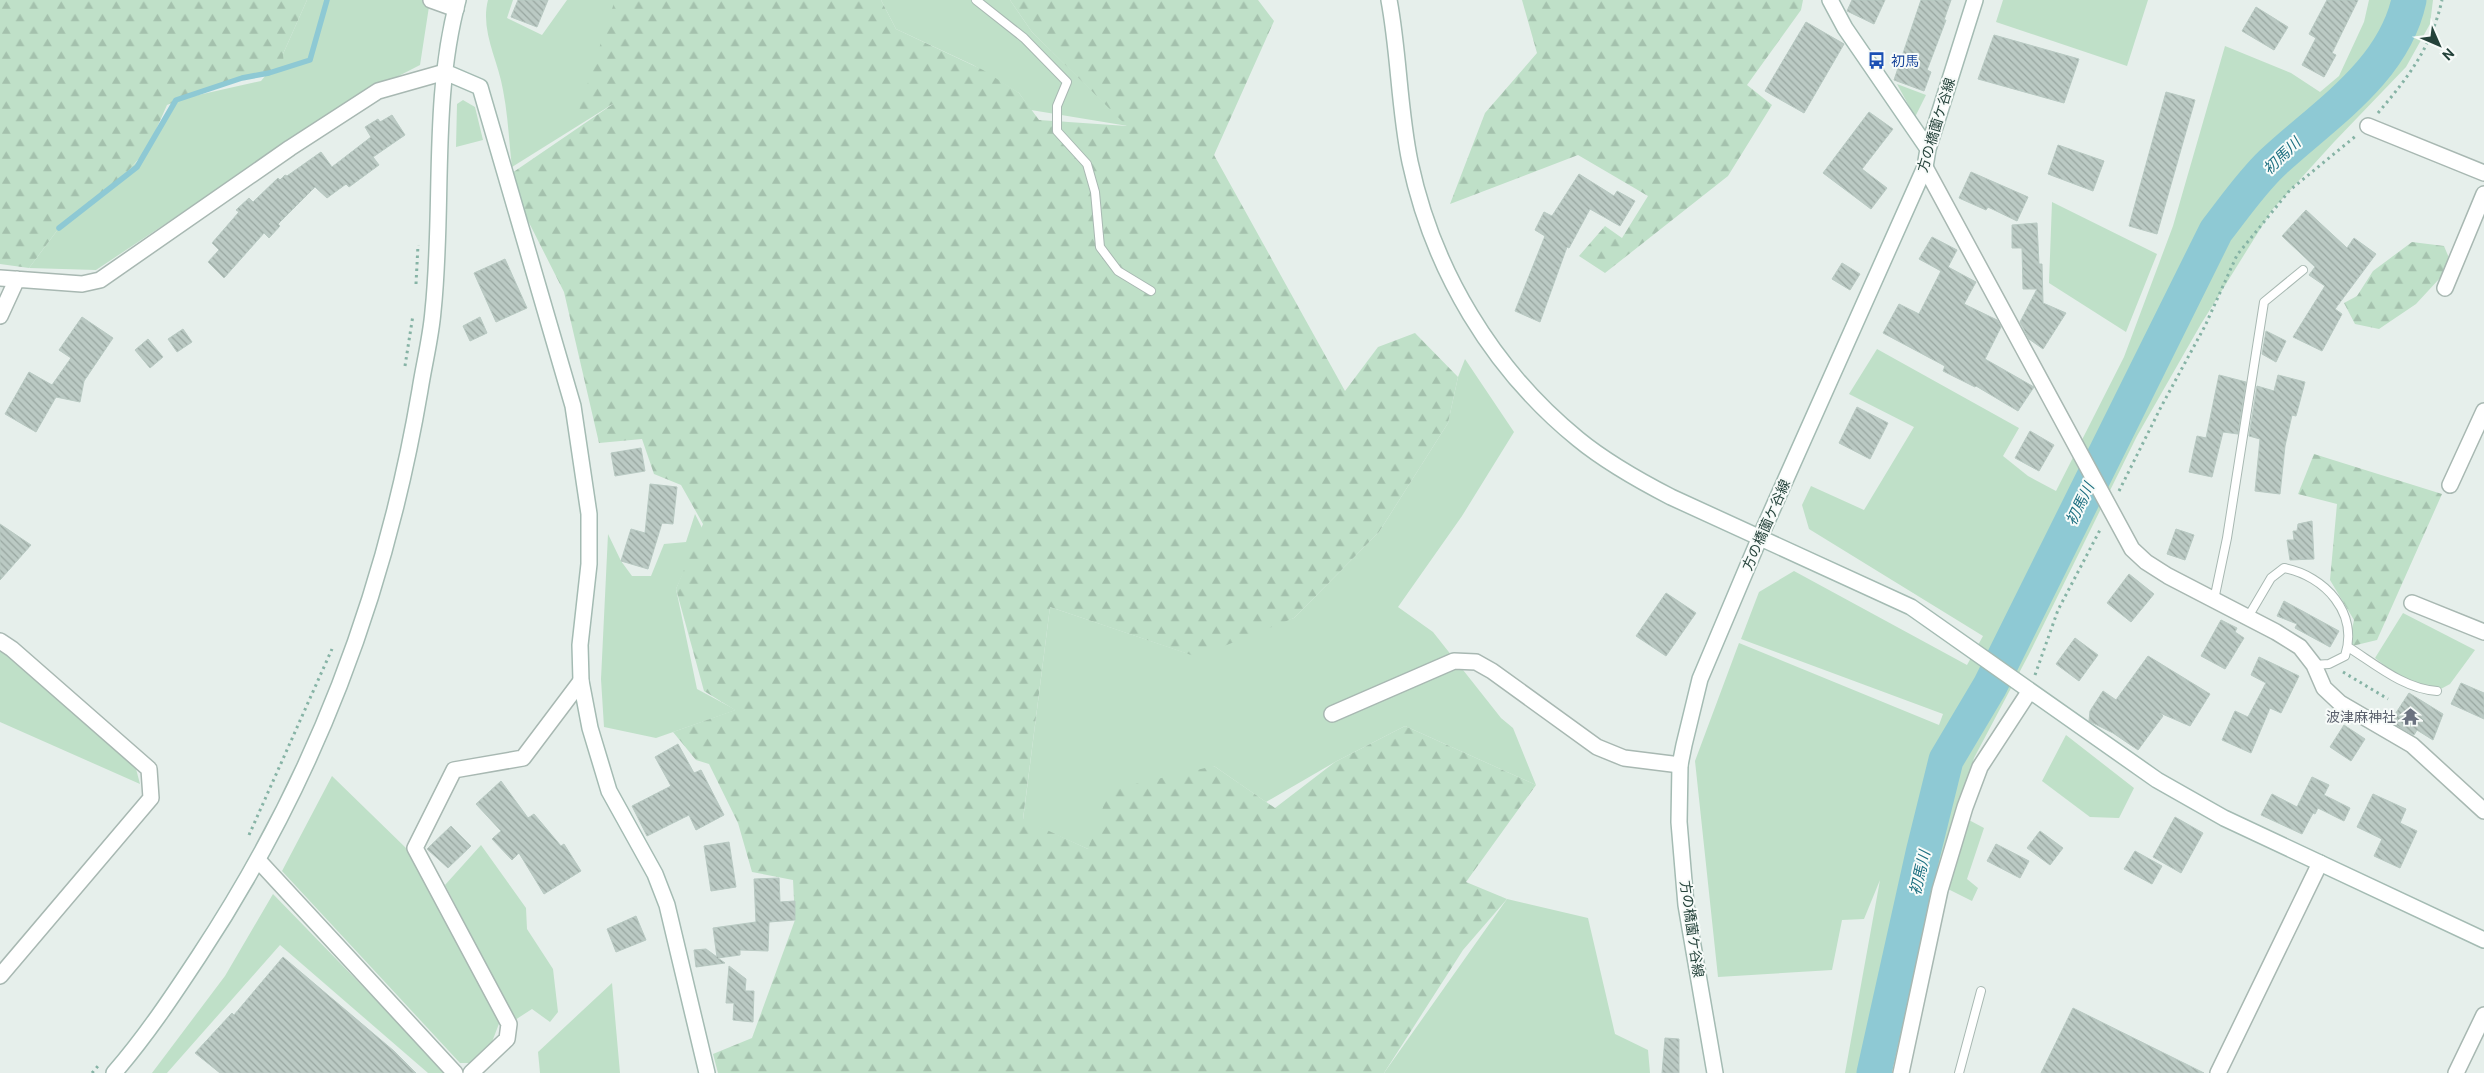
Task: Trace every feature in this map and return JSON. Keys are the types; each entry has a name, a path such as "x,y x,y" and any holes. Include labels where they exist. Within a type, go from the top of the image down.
{"street":[{"path":"114,1073 147,1036 212,937 258,860 300,779 335,702 371,601 407,467 433,311 445,72 457,4 431,0"},
{"path":"1389,0 1414,180 1430,231 1449,275 1489,343 1527,391 1578,439 1602,457 1671,497 1911,607 2158,780 2224,818 2484,940"},
{"path":"1830,0 1845,28 1928,148"},
{"name":"方の橋薗ケ谷線","path":"1715,1073 1686,905 1679,822 1680,766 1700,680 1760,537 1925,167 1928,148 1974,0"},
{"path":"0,278 82,284 100,280 290,148 378,91 445,72 480,87 573,406 588,514 589,564 580,645 581,681 590,728 609,791 654,874 667,905 707,1073"},
{"path":"2368,126 2484,173"},
{"path":"1925,167 2104,493 2132,549 2146,562 2300,647 2322,665 2324,688 2340,703 2412,745 2484,811"},
{"path":"2445,288 2484,194"},
{"path":"0,316 17,280"},
{"path":"2450,485 2484,410"},
{"path":"2412,603 2484,632"},
{"path":"0,641 42,674 149,769 151,798 0,976"},
{"path":"1332,714 1454,661 1476,662 1492,671 1597,747 1624,758 1680,766"},
{"path":"471,1073 507,1039 509,1024 415,848 454,770 524,758 581,681"},
{"path":"1901,1073 1940,890 1965,807 1980,767 2025,688"},
{"path":"258,860 455,1073"},
{"path":"2218,1073 2320,863"},
{"path":"2456,1073 2484,1015"}],"lane":[{"path":"976,0 1024,38 1067,82 1057,106 1057,131 1087,164 1096,192 1100,247 1118,271 1151,291"},
{"path":"2214,600 2227,538 2264,302 2303,270"},
{"path":"2248,617 2271,578 2284,568 2290,569 2326,587 2347,619 2348,647 2345,656 2322,665"},
{"path":"2348,647 2408,684 2424,690 2437,691"},
{"path":"1958,1073 1982,991"}],"path":[{"path":"2025,688 2058,610 2161,407 2205,326 2237,255 2290,190 2368,126 2412,73 2438,19 2442,0"},
{"path":"416,289 418,241"},
{"path":"404,367 415,308"},
{"path":"245,843 333,646"},
{"path":"2322,665 2388,699"},
{"path":"92,1073 104,1059"}],"green space":[{"path":"0,0 307,0 283,54 284,68 209,88 167,105 147,150 114,186 59,228 29,268 0,264"},
{"path":"307,0 430,0 420,65 383,84 296,137 96,270 29,268 59,228 143,157 176,100 261,81 283,54"},
{"path":"488,0 513,0 507,18 542,35 567,0 621,0 616,102 512,167 505,99 486,23"},
{"path":"615,0 881,0 896,29 983,70 1019,93 1039,120 1127,126 1032,32 1010,0 1258,0 1274,21 1214,155 1345,391 1378,347 1415,333 1458,377 1448,423 1379,532 1294,618 1197,657 1050,607 1023,819 1088,849 1109,790 1214,766 1275,808 1335,762 1405,726 1536,785 1466,882 1507,899 1463,950 1384,1073 718,1073 713,1054 752,1038 795,920 793,880 752,872 738,823 709,764 696,760 673,732 735,710 704,691 676,589 703,524 681,485 654,474 642,439 599,443 564,292 506,177 613,104 576,119"},
{"path":"881,0 1010,0 1032,32 1128,126 1031,110 1019,93 973,65 896,29"},
{"path":"1522,0 1803,0 1801,10 1747,85 1772,105 1728,176 1605,273 1579,256 1605,226 1622,238 1648,196 1578,155 1450,204 1485,113 1537,53"},
{"path":"2003,0 2148,0 2127,66 1996,22"},
{"path":"2369,0 2433,0 2430,24 2406,67 2272,210 2201,324 2137,436 2028,656 1974,758 1891,1073 1845,1073 1880,880 1864,919 1842,920 1832,970 1718,977 1695,761 1739,643 1939,725 1943,714 1741,639 1759,592 1794,571 1967,665 1983,636 1809,529 1802,505 1811,486 1864,510 1914,427 1849,394 1877,349 2019,428 2003,456 2028,476 2056,491 2124,357 2173,226 2225,46 2291,73 2320,92 2339,76 2364,22"},
{"path":"1897,84 1926,95 1915,117"},
{"path":"463,100 475,107 483,140 456,147 457,104"},
{"path":"2052,202 2157,254 2126,332 2049,283"},
{"path":"2412,242 2444,246 2452,265 2416,304 2379,329 2355,324 2344,303 2357,296 2373,271"},
{"path":"1465,359 1514,432 1462,516 1398,607 1433,632 1501,718 1513,728 1536,785 1405,726 1335,762 1266,802 1214,766 1088,849 1023,820 1050,607 1186,653 1294,618 1379,532 1448,423 1458,377"},
{"path":"2314,454 2442,494 2377,640 2348,647 2354,620 2330,580 2337,504 2298,494"},
{"path":"695,514 703,530 676,589 697,689 736,710 656,738 604,727 601,679 608,534 621,561 632,576 651,576 664,544 686,542"},
{"path":"2403,613 2475,650 2450,684 2437,691 2408,684 2375,658"},
{"path":"0,647 134,761 140,784 0,722"},
{"path":"2066,735 2134,788 2119,818 2090,817 2042,781"},
{"path":"332,776 407,849 500,1021 492,1042 472,1063 460,1063 282,871"},
{"path":"1967,819 1984,828 1967,879 1978,888 1972,901 1944,887"},
{"path":"481,845 526,908 527,929 553,969 558,1012 550,1022 532,1009 515,1020 445,885"},
{"path":"273,894 447,1073 428,1073 280,945 167,1073 152,1073 225,976"},
{"path":"1507,899 1588,918 1615,1034 1648,1050 1650,1073 1384,1073"},
{"path":"612,983 620,1073 540,1073 538,1052"}],"building":[{"path":"518,0 548,0 537,27 511,17"},
{"path":"1852,0 1885,0 1874,24 1847,11"},
{"path":"1921,0 1951,0 1944,20 1946,20 1927,70 1931,72 1924,91 1894,80"},
{"path":"2327,0 2358,0 2332,53 2336,55 2324,77 2302,65 2316,38 2309,34"},
{"path":"2256,7 2288,27 2274,50 2242,31"},
{"path":"1806,22 1844,44 1804,113 1765,91"},
{"path":"1994,35 2079,59 2064,103 1978,79"},
{"path":"2166,92 2195,100 2157,234 2129,226"},
{"path":"1869,112 1893,129 1862,169 1887,188 1871,209 1823,173"},
{"path":"392,115 405,135 373,157 379,165 349,187 346,184 327,198 315,187 278,224 280,226 269,238 264,233 224,278 208,262 219,250 212,243 239,212 236,210 249,198 253,202 278,178 280,180 285,175 287,176 321,152 332,167 371,137 365,127 378,119 380,122"},
{"path":"2058,145 2104,161 2093,191 2048,174"},
{"path":"1971,172 2028,197 2017,221 1988,207 1986,210 1959,198"},
{"path":"1579,174 1614,196 1617,191 1635,201 1620,226 1590,209 1569,248 1567,247 1540,322 1515,311 1545,236 1535,230 1544,212 1552,216"},
{"path":"2306,210 2347,248 2354,238 2376,254 2335,309 2342,314 2322,351 2293,337 2325,286 2309,275 2315,267 2282,236"},
{"path":"2037,223 2039,264 2042,264 2043,303 2066,313 2043,349 2029,339 2020,322 2037,289 2023,289 2022,248 2012,248 2012,225"},
{"path":"1932,237 1957,250 1948,267 1976,282 1964,304 1997,320 2001,327 1985,359 2034,387 2018,411 1976,386 1943,371 1945,366 1883,333 1899,304 1919,314 1941,271 1919,259"},
{"path":"505,259 527,308 496,322 474,273"},
{"path":"1842,263 1860,274 1850,290 1832,279"},
{"path":"82,317 113,338 84,381 80,402 56,397 36,432 5,414 29,372 52,385 71,358 59,350"},
{"path":"480,317 487,333 470,341 463,326"},
{"path":"183,329 192,342 177,352 168,339"},
{"path":"2266,331 2286,341 2276,362 2262,354"},
{"path":"148,339 163,357 150,368 135,350"},
{"path":"2219,375 2246,382 2238,434 2223,432 2212,477 2189,472 2197,436 2206,438"},
{"path":"2278,375 2305,382 2296,416 2292,415 2285,446 2280,494 2255,491 2260,439 2249,436 2257,386 2274,391"},
{"path":"1857,407 1888,423 1870,459 1839,443"},
{"path":"2030,431 2054,445 2039,471 2015,458"},
{"path":"641,448 645,471 615,476 611,453"},
{"path":"650,484 677,487 673,524 662,523 648,569 621,561 631,529 645,533"},
{"path":"2312,521 2314,559 2290,560 2287,540 2294,540 2293,531 2297,531 2298,524"},
{"path":"0,524 31,545 0,580"},
{"path":"2176,529 2194,535 2185,560 2167,554"},
{"path":"2129,574 2154,594 2131,622 2107,603"},
{"path":"1666,593 1696,613 1666,656 1636,636"},
{"path":"2284,601 2339,631 2330,647 2295,628 2297,624 2277,616"},
{"path":"2221,620 2237,628 2235,632 2244,638 2225,669 2201,656"},
{"path":"2075,638 2098,655 2079,681 2056,664"},
{"path":"2148,656 2210,694 2190,726 2160,713 2163,716 2138,750 2113,733 2089,721 2090,711 2103,691 2116,700"},
{"path":"2259,657 2299,676 2281,713 2270,708 2251,753 2222,740 2235,711 2248,717 2266,683 2251,675"},
{"path":"2461,683 2484,693 2484,719 2451,704"},
{"name":"波津麻神社","path":"2409,693 2443,714 2433,740 2417,730 2414,735 2390,722"},
{"path":"2344,725 2365,739 2351,761 2330,747"},
{"path":"678,744 694,773 701,770 724,815 696,830 689,815 647,836 632,806 671,786 655,757"},
{"path":"2312,777 2329,785 2324,795 2350,808 2344,821 2318,808 2315,814 2313,813 2302,834 2261,815 2272,794 2297,807"},
{"path":"501,781 528,818 534,814 561,846 564,844 581,871 544,894 519,853 512,860 492,839 501,831 476,804"},
{"path":"2373,794 2406,809 2400,823 2417,831 2400,868 2374,856 2382,839 2357,827"},
{"path":"2175,817 2203,833 2181,873 2153,857"},
{"path":"451,826 471,846 448,868 427,849"},
{"path":"2040,831 2063,848 2050,865 2027,848"},
{"path":"729,842 736,887 711,891 704,846"},
{"path":"1996,844 2029,861 2020,878 1987,861"},
{"path":"2135,851 2162,866 2152,884 2124,869"},
{"path":"779,878 780,902 795,901 795,920 769,922 768,951 740,950 740,955 718,958 725,963 696,967 694,950 706,949 717,957 713,928 756,922 754,879"},
{"path":"636,916 646,940 616,952 607,929"},
{"path":"283,957 394,1051 416,1073 220,1073 195,1053 232,1013 234,1015"},
{"path":"729,966 746,979 745,991 754,991 753,1022 733,1020 734,1003 726,1003"},
{"path":"2073,1008 2204,1073 2041,1073"},
{"path":"1665,1038 1679,1039 1679,1073 1662,1073"}],"waterway":[{"path":"59,228 137,167 176,100 242,78 269,73 310,60 327,0"},
{"name":"初馬川","path":"1874,1073 1923,853 1946,760 1990,686 2216,231 2264,171 2334,110 2372,71 2388,50 2401,26 2409,0"}],"place":[{"name":"初馬","path":"1877,61"},
{"name":"波津麻神社","path":"2410,717"}]}
